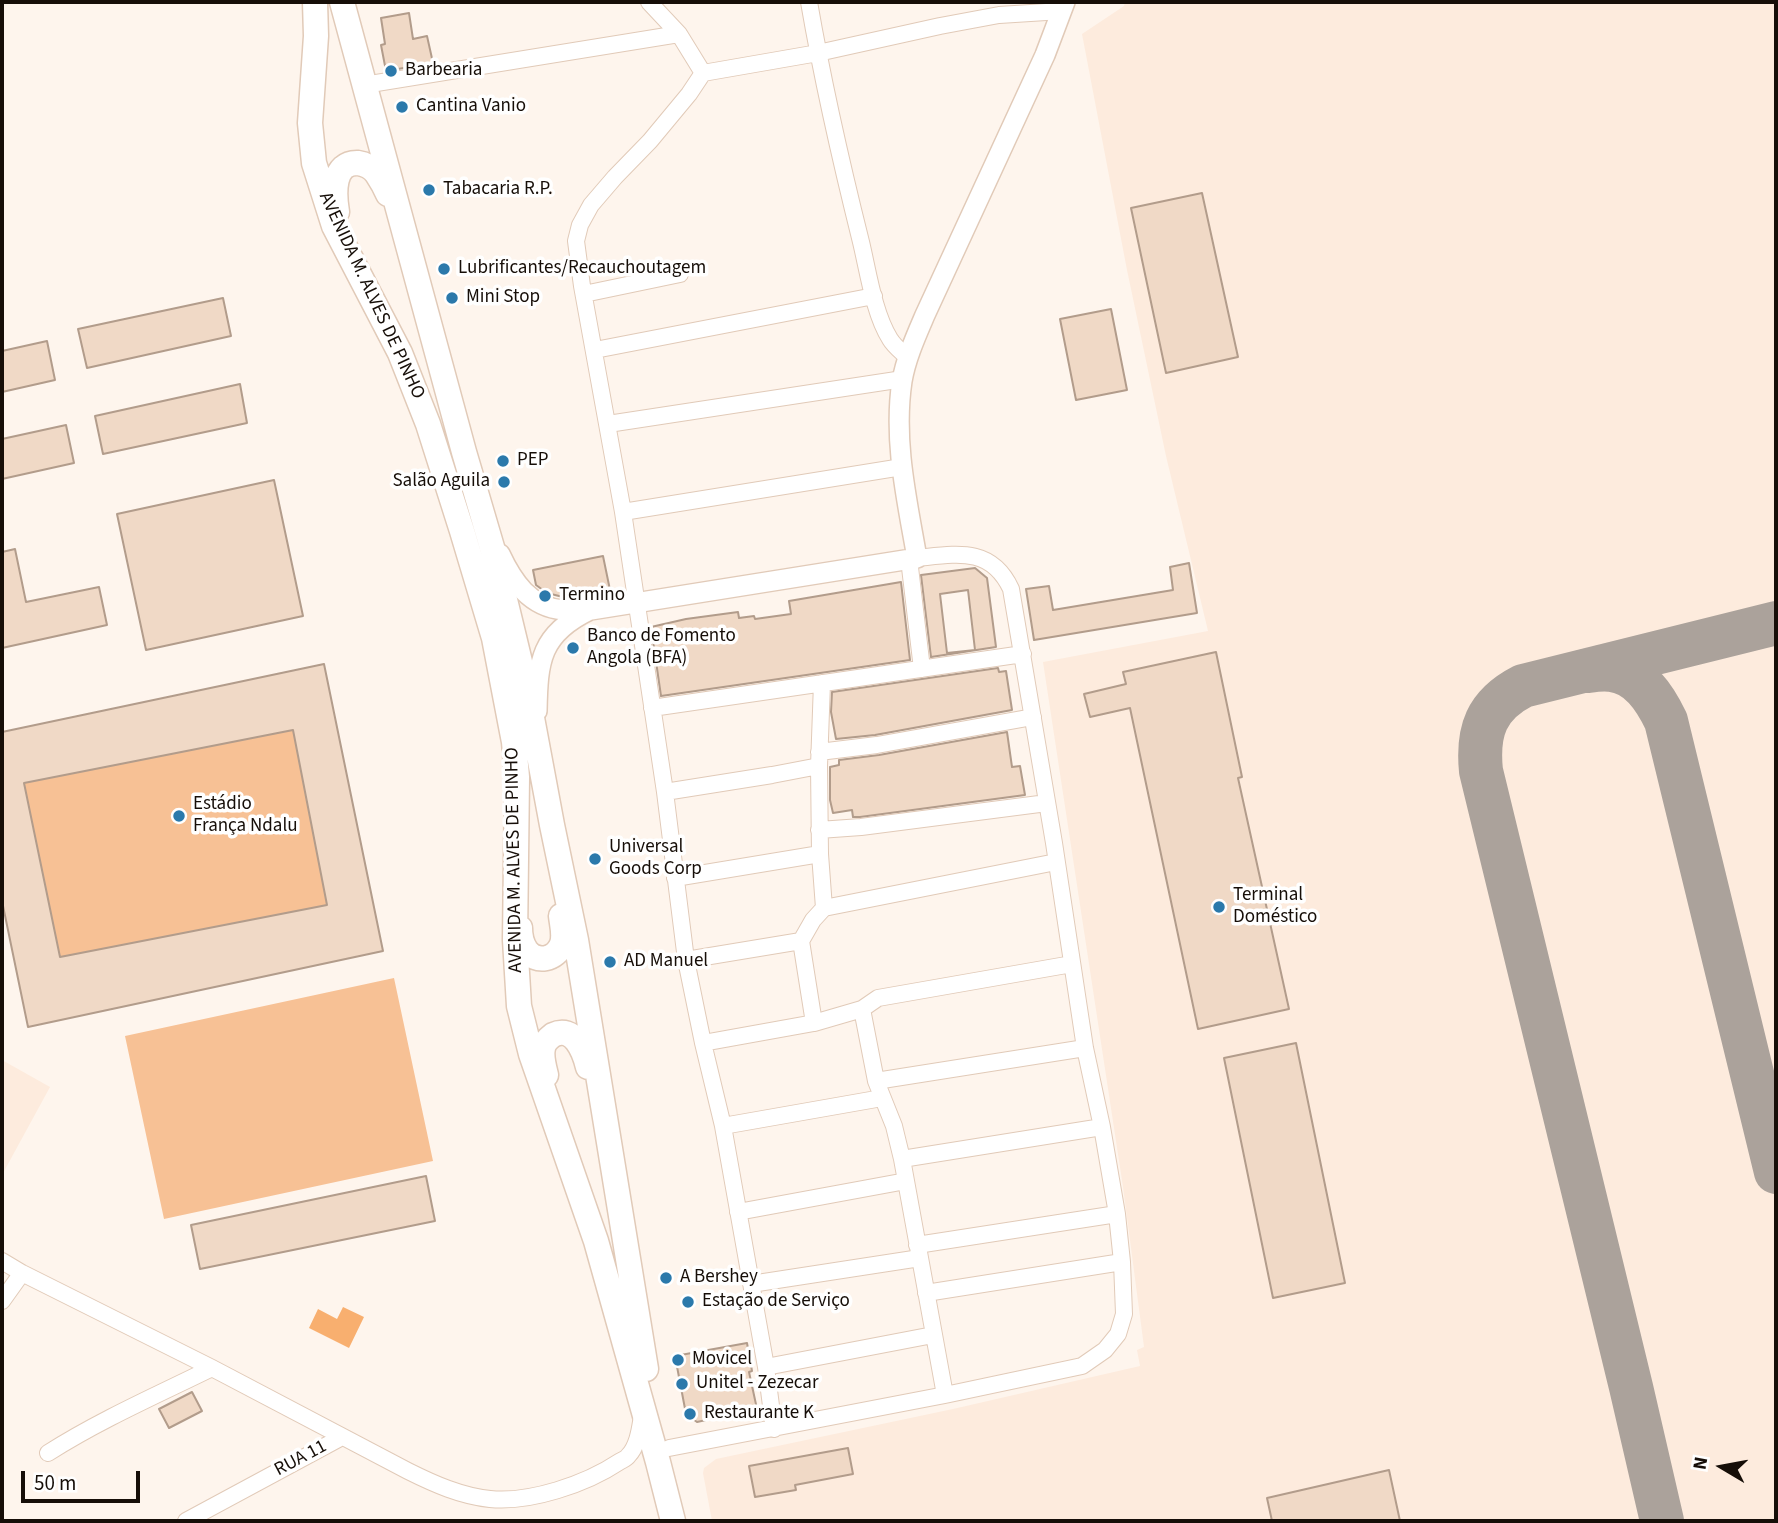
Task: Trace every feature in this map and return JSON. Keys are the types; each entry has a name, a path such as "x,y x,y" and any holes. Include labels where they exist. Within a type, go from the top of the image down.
{"main road":[{"name":"AVENIDA M. ALVES DE PINHO","path":"315,2 316,36 310,123 314,163 334,226 400,353 424,415 490,625 514,742 517,776 515,940 519,1006 531,1054 596,1241 673,1521"},
{"name":"AVENIDA M. ALVES DE PINHO","path":"342,2 495,554 522,667 576,940 646,1370 688,1521"},
{"path":"353,262 338,215 335,192 339,173 347,165 359,163 377,174 394,207 407,243"},
{"path":"517,833 520,935 526,950 533,956 539,959 548,958 556,954 563,935 552,825"},
{"path":"571,1167 543,1060 543,1047 549,1038 558,1033 575,1038 585,1056 612,1163"}],"street":[{"path":"649,2 679,34 704,74"},
{"path":"809,2 842,163 874,296 890,341 908,358"},
{"path":"774,1429 766,1367 723,1126 686,960 665,792 624,512 576,241 580,225 592,205 650,141 704,74 940,26 1063,6 1045,55 925,315 903,379 899,433 922,669"},
{"path":"364,85 679,34"},
{"path":"584,294 680,274"},
{"path":"595,350 874,296"},
{"path":"608,424 903,379"},
{"path":"624,512 902,467"},
{"path":"484,515 506,568 516,584 544,605 561,610 591,610 958,554 987,560 1005,577 1011,589 1086,1048 1117,1214 1124,1319 1118,1334 1105,1350 1082,1366 669,1448"},
{"path":"540,757 538,690 544,649 555,633 571,619 591,610"},
{"path":"652,708 1023,654"},
{"path":"822,683 819,830 824,908"},
{"path":"665,792 772,775 819,759 877,745 1033,717"},
{"path":"819,830 1047,803"},
{"path":"675,878 820,854"},
{"path":"814,1023 801,941 813,920 824,908 1056,862"},
{"path":"686,960 801,941"},
{"path":"703,1043 814,1023 862,1009 878,998 1072,964"},
{"path":"862,1009 876,1081 894,1126 902,1159 945,1395"},
{"path":"876,1081 1086,1048"},
{"path":"723,1126 883,1098"},
{"path":"902,1159 1102,1127"},
{"path":"738,1212 906,1181"},
{"path":"751,1284 1117,1214"},
{"path":"2,1261 436,1485 491,1499 518,1498 550,1492 611,1468 629,1456 639,1433 643,1410"},
{"path":"926,1293 1122,1262"},
{"path":"2,1301 22,1273"},
{"path":"766,1367 933,1335"},
{"path":"48,1453 106,1420 212,1368"},
{"name":"RUA 11","path":"186,1521 342,1437"}],"shaded area":[{"path":"1125,2 1776,2 1776,1521 712,1521 703,1473 704,1468 716,1459 1140,1366 1137,1350 1144,1347 1123,1187 1043,662 1208,631 1166,456 1082,34 1124,6"},
{"name":"Estádio França Ndalu","path":"324,664 383,951 28,1027 2,901 2,732"},
{"path":"394,978 433,1161 164,1219 125,1036"},
{"path":"2,1060 50,1087 2,1175"},
{"path":"343,1307 364,1317 349,1348 309,1328 318,1309 337,1319"}],"building":[{"path":"409,13 413,39 427,36 433,63 386,71 381,45 385,44 381,18"},
{"path":"1202,193 1238,357 1166,373 1131,208"},
{"path":"223,298 231,336 87,368 78,329"},
{"path":"1111,309 1127,390 1076,400 1060,319"},
{"path":"47,341 55,380 2,392 2,351"},
{"path":"240,384 247,423 103,454 95,416"},
{"path":"66,425 74,463 2,479 2,439"},
{"path":"274,480 303,616 146,650 117,514"},
{"path":"15,549 26,602 99,587 107,625 2,648 2,552"},
{"path":"603,556 610,590 567,598 547,593 536,585 533,570"},
{"path":"1189,563 1197,613 1034,640 1026,589 1049,586 1053,610 1173,590 1170,567"},
{"path":"975,568 987,578 996,647 931,657 921,575","holes":["968,590 975,650 947,653 940,594"]},
{"path":"901,582 910,660 661,696 651,627 738,612 739,618 754,616 755,619 791,614 789,601"},
{"name":"Terminal Doméstico","path":"1216,652 1242,777 1238,778 1289,1009 1198,1029 1130,708 1090,717 1084,694 1126,684 1123,672"},
{"path":"324,664 383,951 28,1027 2,901 2,732","holes":["293,730 327,905 60,957 24,783"]},
{"path":"998,668 999,672 1006,671 1012,710 875,735 836,739 831,712 832,692"},
{"path":"1007,732 1012,767 1020,766 1025,795 860,817 853,817 852,810 833,813 830,800 830,767 839,765 839,760"},
{"path":"1296,1043 1345,1283 1273,1298 1224,1058"},
{"path":"426,1176 435,1221 200,1269 191,1225"},
{"path":"747,1343 752,1371 749,1372 757,1409 697,1422 686,1414 675,1356"},
{"path":"192,1392 202,1411 169,1428 159,1409"},
{"path":"848,1448 853,1474 795,1485 796,1490 755,1497 749,1466"},
{"path":"1389,1470 1400,1521 1272,1521 1267,1498"}],"taxiway":[{"path":"1662,1521 1481,771 1481,744 1492,711 1510,693 1523,686 1776,623"},
{"path":"1588,671 1611,670 1638,681 1657,704 1666,721 1776,1172"}],"place":[{"name":"Barbearia","path":"391,71"},
{"name":"Cantina Vanio","path":"402,107"},
{"name":"Tabacaria R.P.","path":"429,190"},
{"name":"Lubrificantes/Recauchoutagem","path":"444,269"},
{"name":"Mini Stop","path":"452,298"},
{"name":"PEP","path":"503,461"},
{"name":"Salão Aguila","path":"504,482"},
{"name":"Termino","path":"545,596"},
{"name":"Banco de Fomento Angola (BFA)","path":"573,648"},
{"name":"Estádio França Ndalu","path":"179,816"},
{"name":"Universal Goods Corp","path":"595,859"},
{"name":"Terminal Doméstico","path":"1219,907"},
{"name":"AD Manuel","path":"610,962"},
{"name":"A Bershey","path":"666,1278"},
{"name":"Estação de Serviço","path":"688,1302"},
{"name":"Movicel","path":"678,1360"},
{"name":"Unitel - Zezecar","path":"682,1384"},
{"name":"Restaurante K","path":"690,1414"}]}
